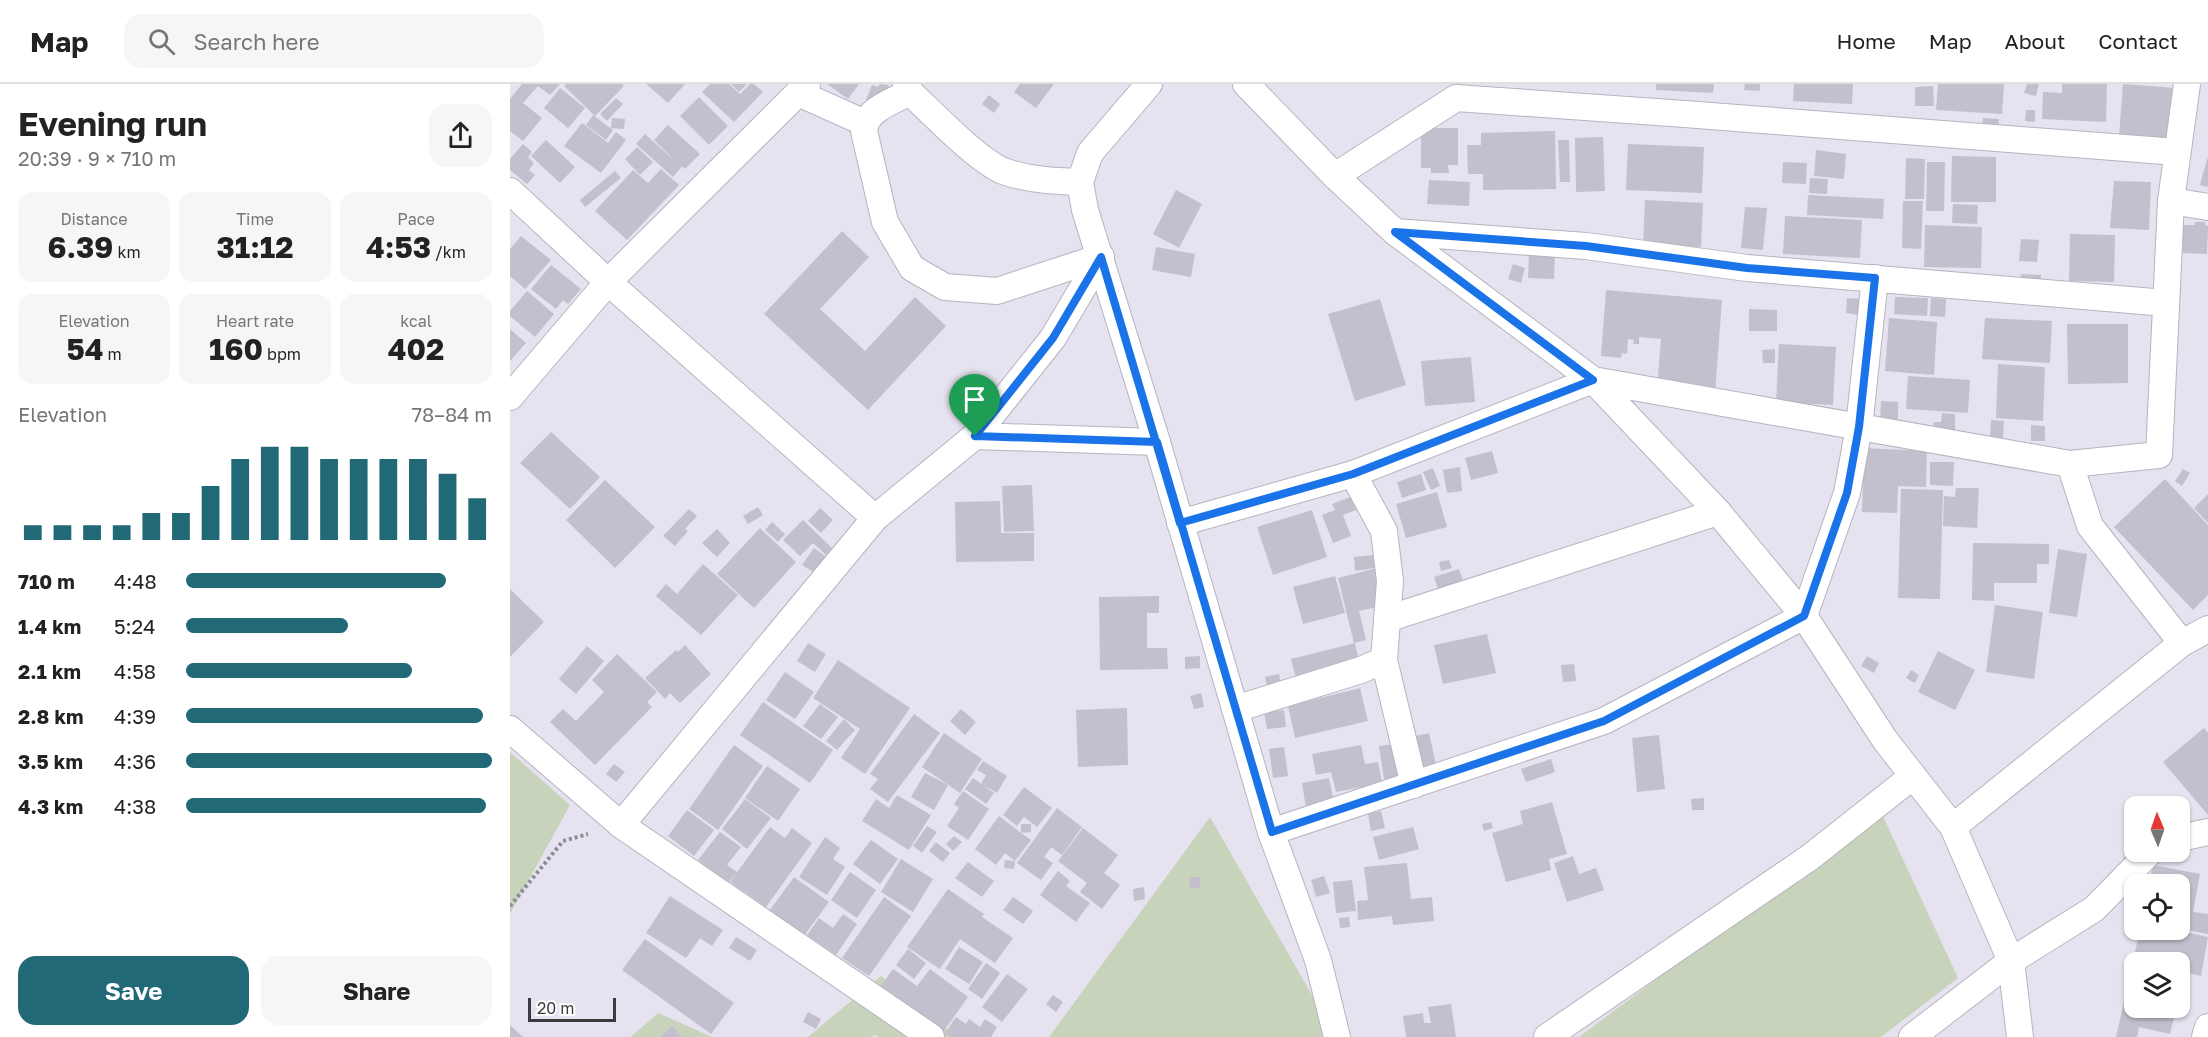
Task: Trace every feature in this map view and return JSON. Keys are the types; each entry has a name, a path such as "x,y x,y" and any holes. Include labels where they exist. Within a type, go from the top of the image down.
{"street":[{"path":"1149,84 1090,153 1080,183 1085,210 1157,442 1272,832 1318,960 1337,1037"},
{"path":"1246,84 1335,176 1395,232 1593,380 1718,512 1804,616 1886,740 1953,827 2011,961 2020,1037"},
{"path":"1180,523 1353,474 1593,380 2070,464 2159,455 2172,201 2187,84"},
{"path":"1080,183 1033,179 1004,172 978,154 908,88 869,115 865,123 864,131 885,222 912,268 945,287 997,291 1101,257"},
{"path":"510,397 608,282 802,89 865,123"},
{"path":"1335,176 1456,98 2177,152"},
{"path":"510,191 608,282 875,518"},
{"path":"2172,201 2208,207"},
{"path":"1395,232 1586,246 1747,268 2166,303"},
{"path":"621,825 875,518 975,436 1053,338 1101,257"},
{"path":"1272,832 1604,721 1804,616 1847,493 1859,427 1875,278"},
{"path":"975,436 1157,442"},
{"path":"2070,464 2090,526 2182,643"},
{"path":"1353,474 1384,531 1390,581 1384,660 1414,785"},
{"path":"1388,619 1718,512"},
{"path":"1953,827 2182,643 2208,629"},
{"path":"1236,709 1360,670 1384,660"},
{"path":"510,729 621,825 931,1037"},
{"path":"1547,1037 1809,858 1914,776"},
{"path":"2190,836 2208,832"},
{"path":"1912,1037 2011,961 2094,909 2140,862"},
{"path":"2205,1037 2208,1027"}],"path":[{"path":"510,906 563,841 621,825"}],"green space":[{"path":"510,752 570,805 510,914"},
{"path":"1881,812 1958,978 1881,1037 1579,1037"},
{"path":"1210,817 1336,1037 1049,1037"},
{"path":"881,976 957,1037 879,1037 875,1035 871,1037 808,1037"},
{"path":"658,1013 712,1037 631,1037"}],"building":[{"path":"522,84 560,84 550,95 538,86 523,103 542,118 523,141 510,131 510,99"},
{"path":"566,84 622,84 624,86 595,116 564,86"},
{"path":"646,84 685,84 668,103"},
{"path":"710,84 729,84 740,94 750,84 754,84 763,92 734,122 702,92"},
{"path":"731,84 747,84 739,92"},
{"path":"827,84 859,84 848,99"},
{"path":"880,84 889,85 880,106 866,100 872,85 878,87"},
{"path":"1020,84 1054,84 1036,108 1014,92"},
{"path":"1656,84 1714,84 1713,93 1656,90"},
{"path":"1745,84 1760,84 1760,91 1744,90"},
{"path":"1794,84 1853,84 1852,104 1793,101"},
{"path":"1938,84 2004,84 2002,114 1936,110"},
{"path":"2027,84 2039,84 2036,96 2024,93"},
{"path":"2062,84 2107,84 2106,122 2042,119 2043,92 2062,93"},
{"path":"2123,84 2175,88 2170,142 2119,137"},
{"path":"1933,86 1934,106 1915,106 1915,87"},
{"path":"560,88 585,108 568,128 544,108"},
{"path":"989,95 1000,104 994,113 982,104"},
{"path":"699,97 728,126 709,145 680,116"},
{"path":"616,98 623,104 607,121 600,114"},
{"path":"2026,110 2035,110 2035,122 2025,121"},
{"path":"593,115 613,130 606,140 586,125"},
{"path":"612,118 625,119 624,129 611,128"},
{"path":"1983,118 1999,119 1998,130 1982,129"},
{"path":"582,123 608,143 616,132 626,140 601,173 564,146"},
{"path":"668,125 700,154 685,169 682,166 673,177 636,144 645,134 676,162 654,140"},
{"path":"1421,128 1458,128 1458,165 1448,165 1449,173 1431,173 1431,168 1421,168"},
{"path":"1555,131 1556,189 1483,190 1483,174 1468,174 1467,145 1481,145 1481,133"},
{"path":"1603,137 1605,191 1576,192 1575,138"},
{"path":"546,140 575,167 560,183 531,156"},
{"path":"1558,140 1569,140 1570,182 1560,182"},
{"path":"523,144 532,152 528,157 534,163 529,170 535,175 527,184 510,170 510,159"},
{"path":"1628,144 1704,147 1702,193 1626,190"},
{"path":"637,147 653,162 640,175 625,159"},
{"path":"1816,150 1846,154 1844,179 1814,176"},
{"path":"1952,156 1996,157 1996,202 1951,202"},
{"path":"1906,158 1925,159 1924,199 1905,199"},
{"path":"2208,159 2208,187 2200,185"},
{"path":"1783,162 1807,163 1806,184 1782,183"},
{"path":"1927,162 1945,162 1944,211 1926,211"},
{"path":"661,169 679,185 627,240 595,211 633,170 648,183"},
{"path":"615,171 621,178 585,207 580,200"},
{"path":"1810,178 1828,179 1827,194 1809,193"},
{"path":"1429,180 1470,182 1469,206 1427,204"},
{"path":"2114,181 2151,182 2149,230 2110,228"},
{"path":"1176,190 1202,204 1179,248 1153,234"},
{"path":"1808,195 1884,199 1883,219 1807,215"},
{"path":"1645,200 1703,203 1701,247 1643,245"},
{"path":"1903,201 1923,201 1921,249 1902,248"},
{"path":"1953,204 1978,205 1977,224 1952,223"},
{"path":"1745,207 1767,208 1763,250 1741,248"},
{"path":"1785,216 1862,220 1860,258 1783,254"},
{"path":"2195,222 2205,222 2208,226 2207,254 2183,253 2183,225 2195,225"},
{"path":"1925,225 1982,227 1981,268 1924,267"},
{"path":"842,231 869,257 820,309 865,351 915,297 946,326 868,410 764,314"},
{"path":"2070,234 2115,235 2114,282 2069,281"},
{"path":"521,236 551,260 525,289 510,276 510,249"},
{"path":"2021,239 2039,240 2037,262 2019,261"},
{"path":"1156,247 1195,254 1191,277 1152,270"},
{"path":"1529,252 1555,254 1554,279 1528,278"},
{"path":"1513,264 1525,268 1521,283 1508,279"},
{"path":"551,265 581,289 568,304 563,300 556,309 531,289"},
{"path":"2021,274 2041,275 2041,288 2020,288"},
{"path":"1606,290 1722,300 1715,393 1657,389 1661,339 1639,337 1639,344 1633,344 1634,340 1628,339 1627,354 1622,353 1621,358 1601,356"},
{"path":"527,291 554,314 535,337 510,316 510,311"},
{"path":"1895,297 1928,298 1927,316 1894,314"},
{"path":"1847,298 1861,299 1859,315 1846,313"},
{"path":"1931,298 1946,299 1945,317 1930,316"},
{"path":"1380,299 1406,385 1355,401 1328,314"},
{"path":"1749,309 1777,310 1777,331 1749,331"},
{"path":"1889,318 1937,322 1934,375 1885,371"},
{"path":"1985,318 2052,321 2050,363 1982,359"},
{"path":"2067,324 2128,324 2128,383 2068,384"},
{"path":"510,329 526,343 510,361"},
{"path":"1779,344 1836,347 1833,405 1776,402"},
{"path":"1775,349 1775,363 1763,363 1762,350"},
{"path":"1471,357 1475,402 1425,406 1421,361"},
{"path":"1998,364 2045,367 2043,421 1996,418"},
{"path":"1908,376 1970,380 1968,413 1906,409"},
{"path":"1881,401 1898,402 1898,425 1880,424"},
{"path":"1942,413 1955,414 1955,434 1933,434 1934,422 1941,422"},
{"path":"1991,420 2004,421 2003,438 1990,437"},
{"path":"2031,425 2045,426 2045,441 2031,441"},
{"path":"551,432 600,477 570,509 520,463"},
{"path":"1864,448 1927,451 1926,487 1898,486 1897,513 1862,512"},
{"path":"1492,451 1498,473 1471,480 1465,458"},
{"path":"1930,462 1954,462 1953,486 1930,485"},
{"path":"1460,467 1462,491 1447,493 1443,470"},
{"path":"1433,468 1440,486 1431,490 1423,472"},
{"path":"2183,469 2190,473 2182,486 2175,481"},
{"path":"1421,474 1426,490 1402,498 1397,482"},
{"path":"2165,479 2208,525 2208,595 2193,610 2114,527"},
{"path":"605,480 655,527 615,568 566,520"},
{"path":"1032,485 1034,531 1004,532 1002,486"},
{"path":"1956,488 1979,488 1977,528 1943,526 1944,496 1955,497"},
{"path":"1901,489 1943,490 1940,599 1898,598"},
{"path":"1437,492 1447,527 1406,538 1396,504"},
{"path":"1358,494 1364,507 1343,515 1351,536 1333,543 1322,515 1335,510 1332,504"},
{"path":"2208,494 2208,523 2194,508"},
{"path":"1000,501 1001,533 1034,533 1034,561 956,562 955,502"},
{"path":"758,507 763,515 748,524 743,516"},
{"path":"820,508 833,520 821,533 808,521"},
{"path":"689,509 697,516 685,529 688,531 675,546 663,536"},
{"path":"1312,510 1327,557 1273,575 1257,527"},
{"path":"803,520 832,548 826,555 813,543 800,556 783,540"},
{"path":"772,522 785,534 778,542 765,530"},
{"path":"760,528 796,562 754,608 717,574"},
{"path":"717,529 730,543 717,557 702,543"},
{"path":"1973,543 2049,544 2049,564 2037,564 2037,583 1994,583 1994,601 1972,600"},
{"path":"814,548 828,558 816,574 802,565"},
{"path":"2058,549 2087,554 2077,617 2049,613"},
{"path":"1373,555 1375,568 1355,571 1354,557"},
{"path":"1449,560 1452,568 1441,571 1439,562"},
{"path":"703,564 738,595 701,635 656,596 666,584 677,594"},
{"path":"1377,568 1386,605 1359,611 1366,640 1354,643 1338,578"},
{"path":"1459,569 1465,586 1440,594 1434,577"},
{"path":"1335,576 1345,613 1303,624 1293,587"},
{"path":"510,589 544,622 510,657"},
{"path":"1159,596 1159,613 1147,613 1147,648 1167,648 1168,669 1100,670 1099,597"},
{"path":"1995,605 2043,612 2034,679 1986,672"},
{"path":"1487,634 1496,673 1443,684 1434,645"},
{"path":"808,643 826,654 815,672 797,661"},
{"path":"1355,643 1360,665 1297,681 1291,659"},
{"path":"685,645 711,674 680,703 670,693 665,699 645,678 676,650 678,652"},
{"path":"587,646 604,661 576,694 559,679"},
{"path":"1938,651 1975,670 1955,710 1918,692"},
{"path":"617,654 657,692 647,702 652,707 595,765 550,722 563,709 576,721 604,692 592,680"},
{"path":"1200,656 1200,668 1185,669 1185,657"},
{"path":"1867,656 1879,663 1874,673 1861,666"},
{"path":"838,660 910,708 865,774 841,758 860,729 813,698"},
{"path":"1574,664 1576,681 1563,682 1561,665"},
{"path":"1911,670 1919,675 1915,683 1906,678"},
{"path":"785,672 814,692 795,719 766,700"},
{"path":"1279,674 1282,687 1268,690 1265,677"},
{"path":"1360,688 1368,721 1295,738 1288,706"},
{"path":"1201,693 1204,707 1194,709 1190,696"},
{"path":"763,702 833,750 810,783 740,735"},
{"path":"820,704 838,717 821,739 803,726"},
{"path":"1127,708 1128,765 1078,767 1076,710"},
{"path":"961,709 976,722 965,735 950,721"},
{"path":"1284,710 1286,727 1267,729 1264,712"},
{"path":"914,714 940,733 888,802 870,789 878,779 870,774"},
{"path":"844,719 855,730 837,750 826,741"},
{"path":"2204,728 2208,733 2208,815 2163,762"},
{"path":"944,733 982,759 960,793 922,767"},
{"path":"1429,733 1436,765 1415,770 1408,738"},
{"path":"1659,735 1665,789 1637,792 1632,738"},
{"path":"1394,744 1399,777 1384,779 1379,746"},
{"path":"734,745 763,766 718,830 689,809"},
{"path":"1361,745 1365,764 1378,762 1382,783 1336,792 1331,772 1316,775 1312,754"},
{"path":"1284,747 1288,776 1273,778 1269,749"},
{"path":"1551,759 1555,772 1526,782 1521,769"},
{"path":"983,761 1007,776 997,793 981,784 986,775 977,770"},
{"path":"614,764 625,772 616,782 606,774"},
{"path":"767,766 800,789 778,821 745,798"},
{"path":"925,773 948,785 934,810 911,797"},
{"path":"973,778 994,793 986,804 965,789"},
{"path":"1329,778 1334,802 1306,808 1302,783"},
{"path":"1024,787 1052,808 1037,827 1024,817 1017,826 1003,815"},
{"path":"963,791 989,809 968,840 947,826 959,808 954,804"},
{"path":"897,795 931,815 909,850 862,821 876,799 889,808"},
{"path":"1704,798 1704,810 1692,810 1691,799"},
{"path":"745,799 771,818 747,849 722,829"},
{"path":"1552,802 1567,854 1549,859 1551,870 1506,882 1492,833 1523,824 1520,811"},
{"path":"1057,808 1082,827 1062,855 1051,847 1044,857 1053,863 1041,880 1017,863"},
{"path":"687,810 714,830 694,856 668,836"},
{"path":"1381,811 1385,828 1371,831 1368,814"},
{"path":"999,816 1031,840 1015,861 1005,853 996,865 975,849"},
{"path":"1491,822 1493,828 1484,831 1482,824"},
{"path":"1021,824 1031,824 1031,832 1021,833"},
{"path":"927,826 937,832 922,853 913,846"},
{"path":"770,827 785,838 792,828 812,843 766,907 730,882"},
{"path":"1413,827 1419,849 1379,860 1373,837"},
{"path":"1083,828 1118,855 1104,873 1120,885 1102,909 1080,892 1087,883 1058,861"},
{"path":"720,832 741,847 727,865 737,872 728,883 698,860"},
{"path":"954,836 962,842 953,851 946,844"},
{"path":"825,837 840,848 833,859 845,867 827,895 799,877"},
{"path":"871,840 898,859 880,884 853,864"},
{"path":"936,842 950,853 943,862 929,851"},
{"path":"1573,856 1579,874 1596,868 1604,890 1567,902 1554,863"},
{"path":"901,859 933,879 913,912 881,892"},
{"path":"1005,860 1015,861 1014,869 1004,868"},
{"path":"968,862 994,881 982,897 955,878"},
{"path":"1407,863 1411,899 1432,897 1434,921 1393,925 1392,916 1358,920 1357,901 1368,900 1364,867"},
{"path":"2153,865 2200,874 2193,912 2208,914 2208,934 2190,931 2190,874 2151,874"},
{"path":"1058,871 1070,881 1066,886 1090,903 1076,922 1040,895"},
{"path":"850,872 876,890 857,918 831,900"},
{"path":"1324,876 1330,893 1316,897 1311,880"},
{"path":"794,877 829,902 803,937 769,911"},
{"path":"1189,877 1200,877 1200,888 1190,889"},
{"path":"1352,880 1356,911 1336,913 1333,882"},
{"path":"1144,887 1145,899 1134,901 1133,889"},
{"path":"948,889 984,914 982,917 1013,938 995,963 960,939 940,969 907,947"},
{"path":"670,896 723,930 712,946 700,938 686,958 646,933"},
{"path":"884,897 911,916 869,976 842,958"},
{"path":"1013,897 1033,911 1023,924 1003,910"},
{"path":"843,914 857,924 836,955 807,935 819,918 833,928"},
{"path":"1349,917 1350,927 1340,928 1339,918"},
{"path":"2190,933 2208,937 2201,976 2190,973 2190,952 2135,952 2138,940 2190,940"},
{"path":"736,937 757,950 750,961 729,948"},
{"path":"645,939 734,1003 711,1034 622,970"},
{"path":"959,947 983,962 969,984 945,969"},
{"path":"908,949 926,963 914,979 896,965"},
{"path":"986,963 1000,973 982,999 968,989"},
{"path":"893,969 917,986 930,969 968,997 941,1035 878,990"},
{"path":"1007,974 1028,989 1002,1022 982,1007"},
{"path":"1053,995 1063,1002 1056,1012 1046,1004"},
{"path":"2124,1002 2124,1018 2174,1018 2170,1034 2139,1027 2137,1037 2116,1037"},
{"path":"1451,1004 1456,1037 1406,1037 1403,1016 1423,1013 1424,1023 1431,1023 1428,1007"},
{"path":"808,1012 821,1019 816,1029 803,1022"},
{"path":"956,1017 966,1024 969,1019 980,1027 985,1019 997,1027 991,1037 952,1037 945,1033"},
{"path":"510,1025 523,1037 510,1037"},
{"path":"672,1026 682,1037 660,1037"}],"route":[{"path":"975,436 1053,338 1101,257 1157,442 1180,523 1353,474 1593,380 1395,232 1586,246 1747,268 1875,278 1859,427 1847,493 1804,616 1604,721 1272,832 1180,523 1157,442 975,436"}]}
